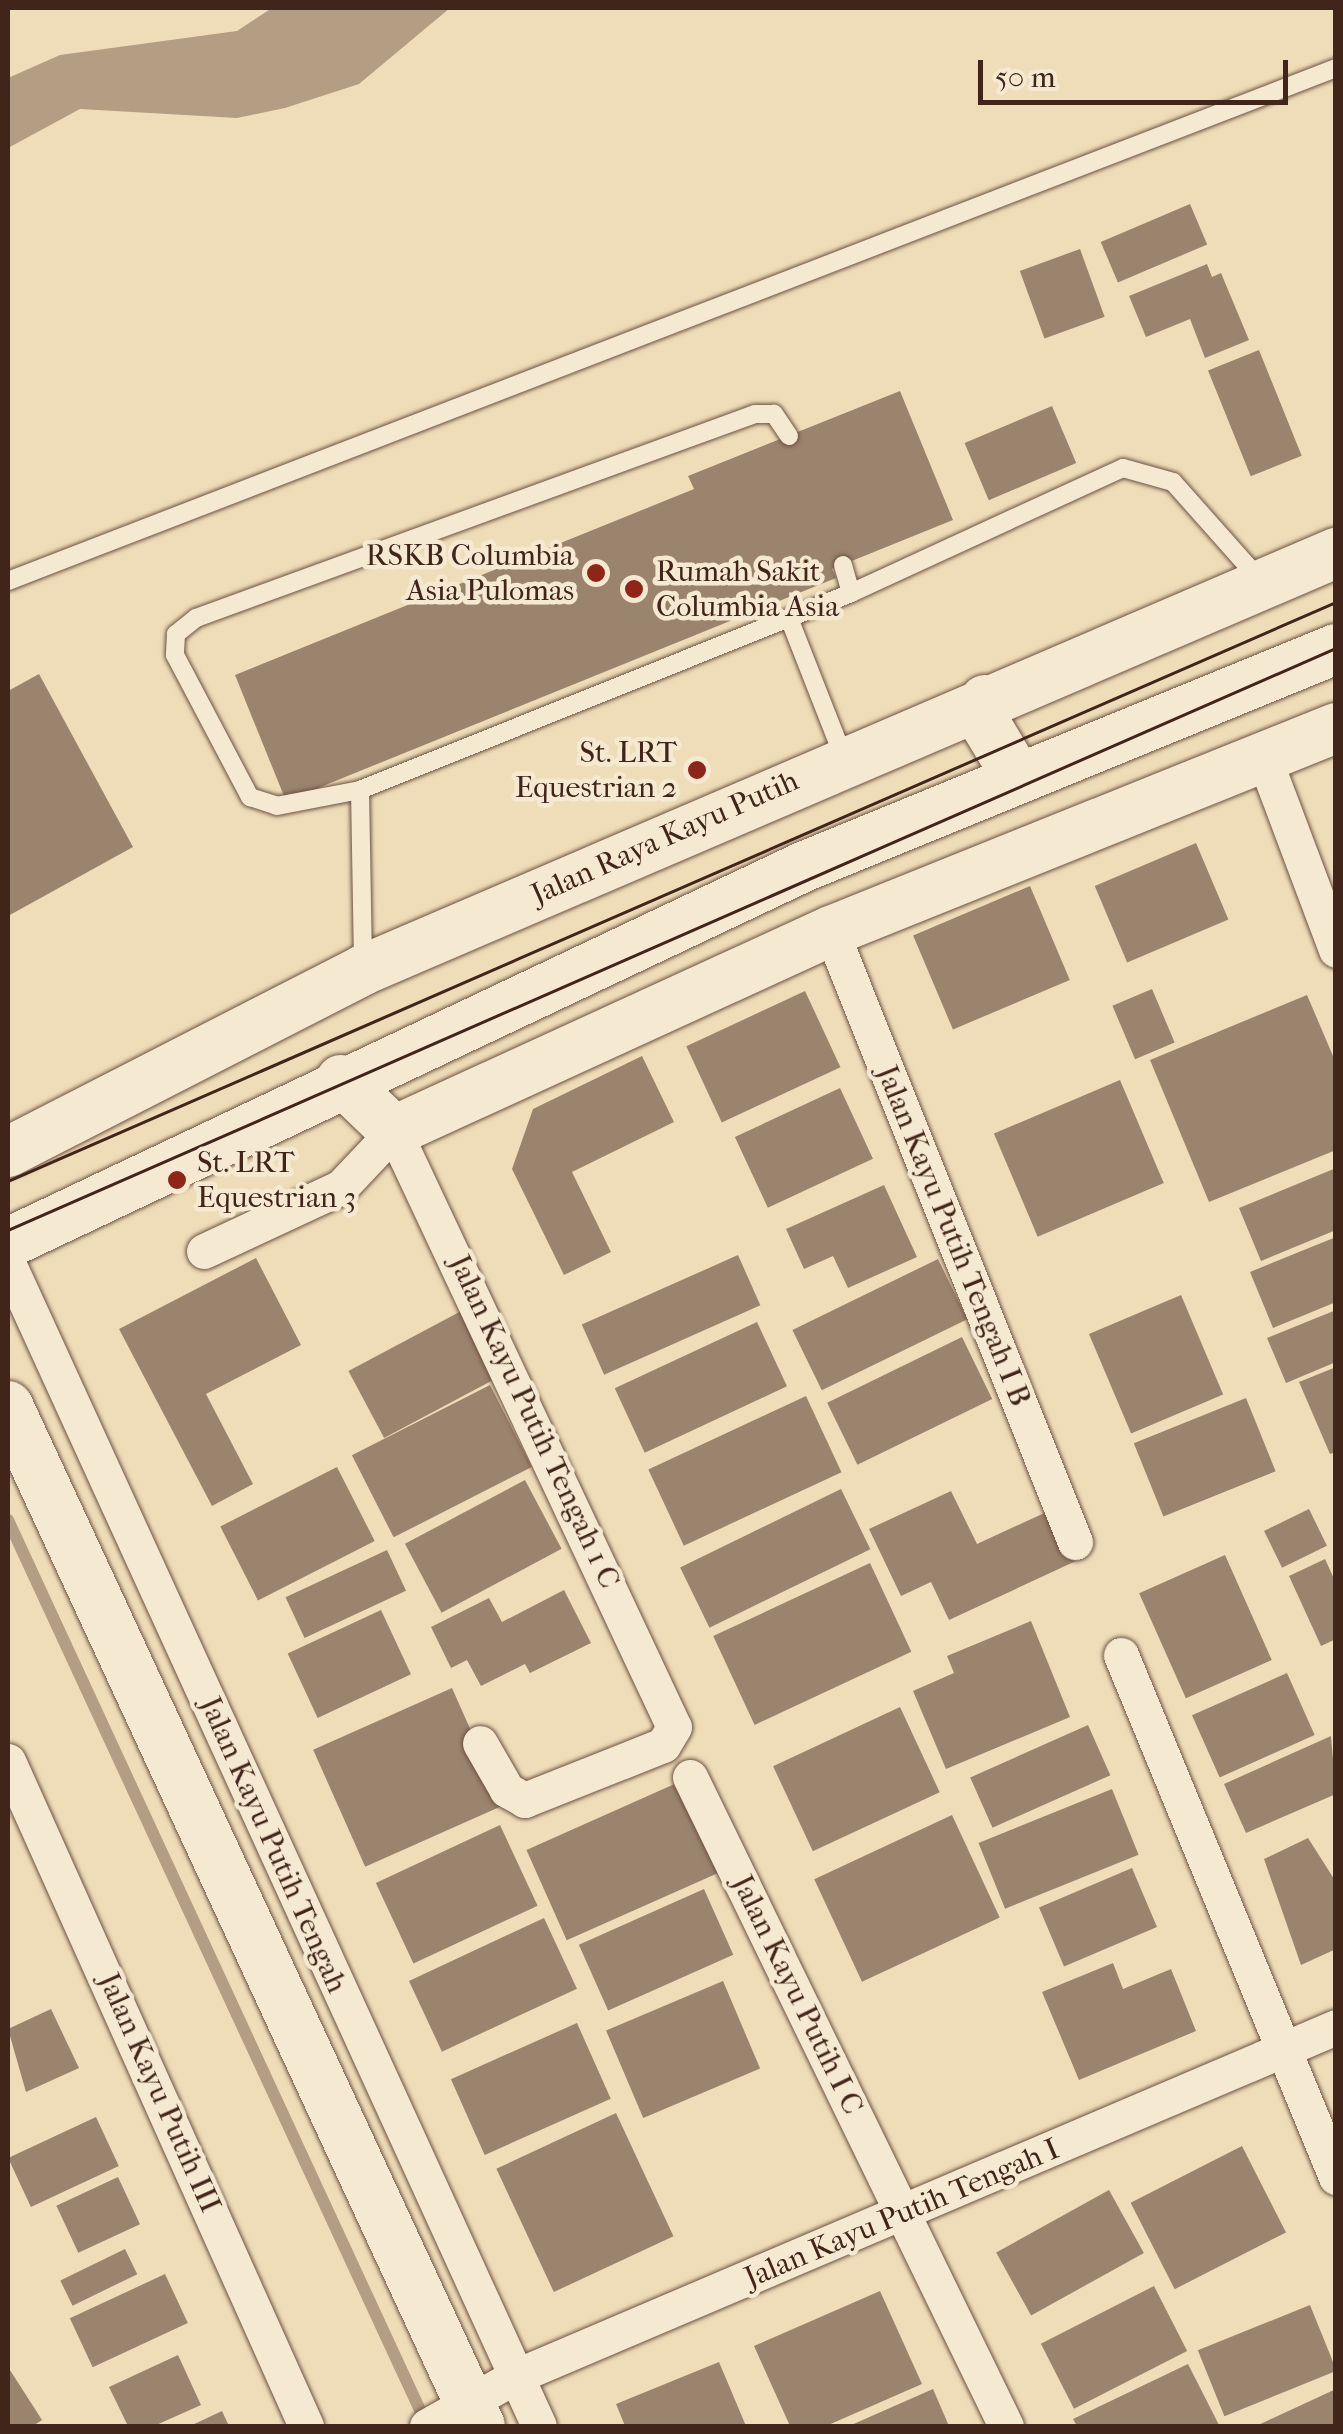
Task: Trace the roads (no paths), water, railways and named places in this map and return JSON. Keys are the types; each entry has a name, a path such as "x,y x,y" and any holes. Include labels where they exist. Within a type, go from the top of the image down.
{"main road":[{"name":"Jalan Raya Kayu Putih","path":"8,1152 363,970 844,759 1336,553"},
{"path":"8,1244 341,1080 868,840 1336,649"},
{"path":"964,709 986,725 998,786"},
{"path":"341,1080 394,1131 831,930 1336,728"},
{"path":"868,840 892,906"},
{"name":"Jalan Kayu Putih Tengah","path":"8,1406 454,2417"}],"street":[{"path":"1264,758 1336,950"},
{"name":"Jalan Kayu Putih Tengah I B","path":"831,930 1075,1542"},
{"path":"204,1251 341,1187 394,1131"},
{"name":"Jalan Kayu Putih Tengah 1 C","path":"394,1131 672,1714 662,1746 525,1800 508,1790 480,1743"},
{"name":"Jalan Kayu Putih Tengah","path":"8,1262 539,2426"},
{"path":"1122,1655 1278,2052 1336,2177"},
{"name":"Jalan Kayu Putih III","path":"8,1761 306,2426"},
{"name":"Jalan Kayu Putih I C","path":"690,1777 1006,2426"},
{"name":"Jalan Kayu Putih Tengah I","path":"454,2417 514,2377 1336,2028"}],"lane":[{"path":"8,581 1336,68"},
{"path":"789,436 774,414 756,414 183,626 175,654 258,805 360,790 851,593 1123,468 1173,482 1262,582"},
{"path":"843,565 851,593"},
{"path":"789,618 844,759"},
{"path":"360,790 363,970"}],"waterway":[{"path":"8,1520 427,2425"}],"tram line":[{"path":"8,1181 1336,602"},
{"path":"8,1230 1336,648"}],"place":[{"name":"RSKB Columbia Asia Pulomas","path":"596,573"},
{"name":"Rumah Sakit Columbia Asia","path":"634,589"},
{"name":"St. LRT Equestrian 2","path":"697,770"},
{"name":"St. LRT Equestrian 3","path":"177,1180"}]}
